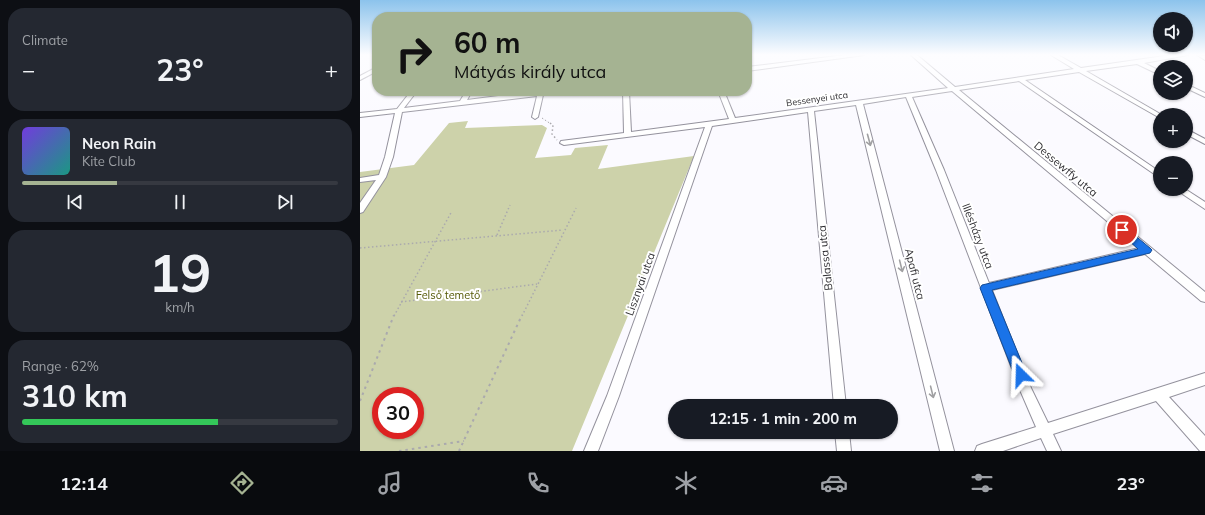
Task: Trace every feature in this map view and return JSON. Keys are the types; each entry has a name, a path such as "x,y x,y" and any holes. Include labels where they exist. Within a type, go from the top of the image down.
{"street":[{"name":"Dessewffy utca","path":"938,76 1205,298"},
{"name":"Bessenyei utca","path":"564,143 733,121 1039,76"},
{"path":"1089,76 1153,112"},
{"path":"1020,79 1153,171"},
{"path":"1193,89 1205,95"},
{"name":"Illésházy utca","path":"908,95 940,170 1026,390 1046,430 1054,451"},
{"path":"360,210 382,177 389,157 399,110 410,96"},
{"path":"463,102 466,96"},
{"path":"360,115 509,96"},
{"path":"535,117 539,96"},
{"path":"626,96 628,135"},
{"path":"723,96 733,121"},
{"name":"Apafi utca","path":"859,102 947,451"},
{"name":"Balassa utca","path":"811,109 839,399"},
{"name":"Lisznyai utca","path":"591,451 613,396 709,124"},
{"path":"1193,135 1205,142"},
{"path":"360,180 382,177"},
{"path":"1190,196 1205,206"},
{"path":"985,288 1147,250"},
{"path":"982,451 1205,379"},
{"path":"1158,394 1205,446"},
{"path":"843,439 844,451"}],"path":[{"path":"535,117 540,117 551,122 554,128 552,134 564,143"},
{"path":"496,235 510,206"},
{"path":"459,451 537,284 576,208"},
{"path":"360,401 393,317 452,211"},
{"path":"360,248 564,230"},
{"path":"401,302 537,284"},
{"path":"399,451 464,441"}],"green space":[{"name":"Felső temető","path":"468,121 465,128 542,125 547,128 535,158 571,155 575,148 608,145 598,169 694,156 572,451 360,451 360,172 414,165 449,123"}],"route":[{"path":"1021,375 985,288 1147,250 1122,230"}]}
